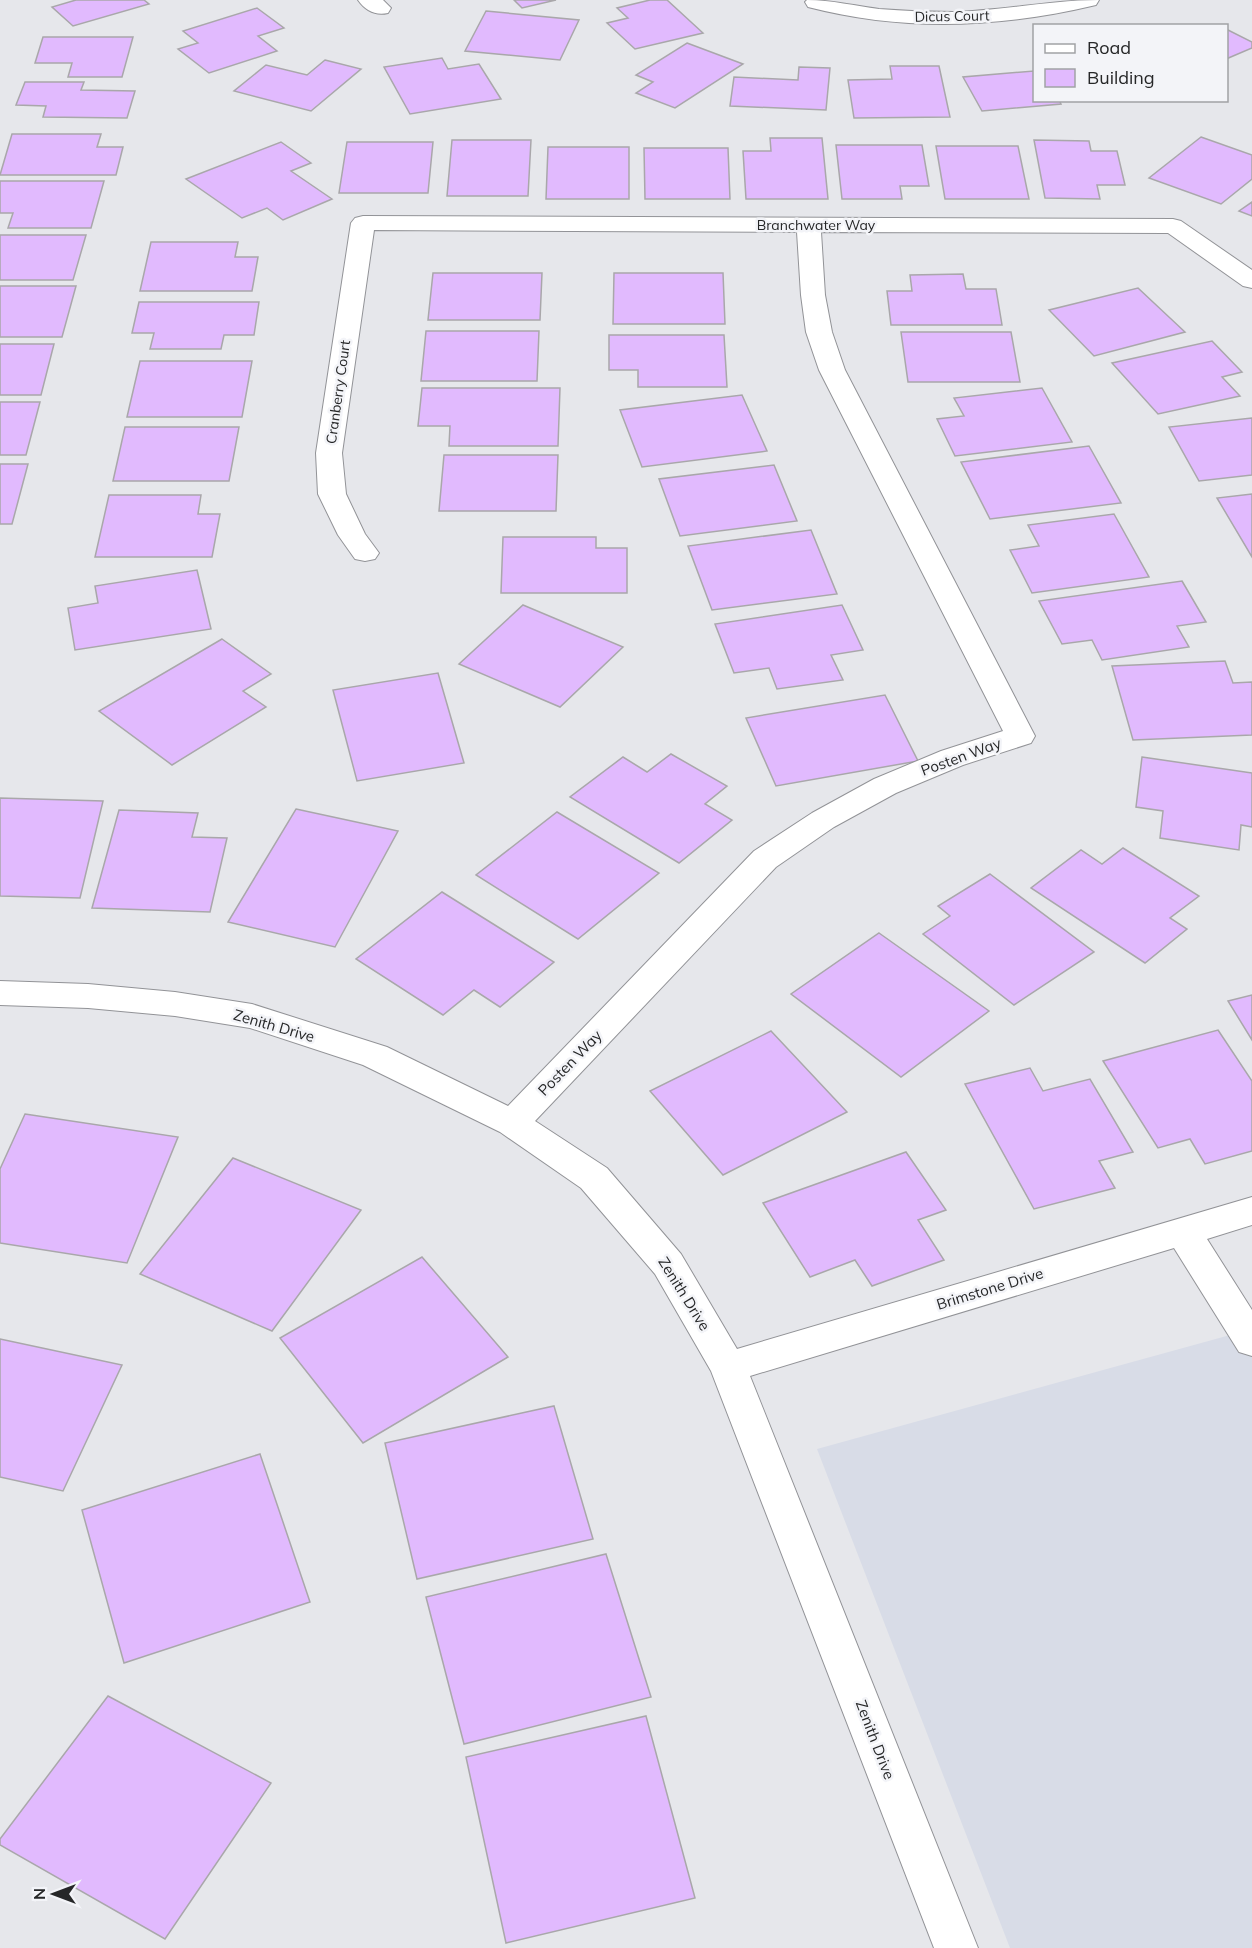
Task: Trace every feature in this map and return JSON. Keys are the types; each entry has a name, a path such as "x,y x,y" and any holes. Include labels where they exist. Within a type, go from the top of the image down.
{"street":[{"name":"Dicus Court","path":"816,2 855,12 906,17 1006,14 1058,7 1088,0"},
{"name":"Branchwater Way","path":"363,223 1173,226 1252,281"},
{"name":"Cranberry Court","path":"363,223 329,453 332,494 352,535 365,553"},
{"name":"Posten Way","path":"512,1123 765,859 823,820 885,786 952,758 1020,736 832,370 819,332 813,295 809,225"},
{"name":"Zenith Drive","path":"0,993 88,996 175,1004 252,1016 375,1056 512,1123 594,1178 668,1264 728,1367 957,1948"},
{"name":"Brimstone Drive","path":"728,1367 1252,1211"},
{"path":"1183,1232 1252,1341"}],"shaded area":[{"path":"1252,1329 1252,1948 1010,1948 817,1449"}],"building":[{"path":"76,0 144,0 149,4 73,26 52,7"},
{"path":"514,0 556,0 522,8"},
{"path":"650,0 667,0 703,33 635,49 607,23 628,18 617,8"},
{"path":"257,8 284,28 258,36 277,51 209,73 178,49 198,43 183,31"},
{"path":"486,11 579,20 560,60 465,51"},
{"path":"1228,30 1252,42 1252,48 1228,58"},
{"path":"43,37 133,37 122,77 68,77 72,63 35,63"},
{"path":"687,43 743,64 675,108 636,93 653,82 636,75"},
{"path":"442,58 448,69 479,64 501,99 410,114 384,67"},
{"path":"325,60 361,69 311,111 234,91 266,65 307,75"},
{"path":"890,66 939,66 950,117 854,118 848,80 892,79"},
{"path":"799,67 830,68 826,110 730,106 734,77 798,80"},
{"path":"1033,71 1033,102 1060,102 1061,104 982,111 963,77"},
{"path":"25,82 84,82 81,90 135,91 127,118 43,117 46,106 16,105"},
{"path":"12,134 101,134 97,147 123,147 116,175 0,175"},
{"path":"1201,137 1252,155 1252,179 1221,204 1149,178"},
{"path":"770,138 822,138 828,199 746,199 743,151 771,151"},
{"path":"452,140 531,140 528,196 447,196"},
{"path":"1034,140 1089,141 1091,151 1117,151 1125,185 1097,185 1100,199 1045,198"},
{"path":"281,142 311,163 291,171 332,199 283,220 267,208 242,218 186,179"},
{"path":"347,142 433,142 428,193 339,193"},
{"path":"836,145 922,145 929,186 900,186 902,199 842,199"},
{"path":"936,146 1018,146 1029,199 945,199"},
{"path":"548,147 629,147 629,199 546,199"},
{"path":"644,148 728,148 730,199 645,199"},
{"path":"0,181 104,181 91,228 8,228 13,213 0,213"},
{"path":"1252,202 1252,216 1239,211"},
{"path":"0,235 86,235 73,280 0,280"},
{"path":"151,242 238,242 235,257 258,257 252,291 140,291"},
{"path":"433,273 542,273 540,320 428,320"},
{"path":"614,273 723,273 725,324 613,324"},
{"path":"963,274 966,289 996,289 1002,325 891,325 887,291 912,291 910,275"},
{"path":"0,286 76,286 62,337 0,337"},
{"path":"1138,288 1185,332 1094,356 1049,310"},
{"path":"139,302 259,302 254,335 224,335 221,349 150,349 154,333 132,333"},
{"path":"426,331 539,331 537,381 421,381"},
{"path":"901,332 1011,332 1020,382 908,382"},
{"path":"609,335 724,335 727,387 638,387 638,370 609,370"},
{"path":"1212,341 1242,372 1222,377 1240,396 1158,414 1112,363"},
{"path":"0,344 54,344 41,395 0,395"},
{"path":"140,361 252,361 242,417 127,417"},
{"path":"422,388 560,388 558,446 449,446 450,426 418,426"},
{"path":"1042,388 1072,442 955,456 937,419 964,416 954,398"},
{"path":"742,395 767,451 642,467 620,410"},
{"path":"0,402 40,402 26,455 0,455"},
{"path":"1252,418 1252,475 1199,481 1169,427"},
{"path":"125,427 239,427 229,481 113,481"},
{"path":"1089,446 1121,503 990,519 961,462"},
{"path":"444,455 558,455 556,511 439,511"},
{"path":"0,464 28,464 12,524 0,524"},
{"path":"774,465 797,521 680,536 659,479"},
{"path":"1252,494 1252,557 1217,498"},
{"path":"109,495 201,495 198,514 220,514 212,557 95,557"},
{"path":"1114,514 1149,577 1032,593 1010,550 1039,546 1028,525"},
{"path":"811,530 837,594 712,610 688,546"},
{"path":"503,537 596,537 596,548 627,548 627,593 501,593"},
{"path":"197,570 211,629 75,650 68,608 98,603 95,586"},
{"path":"1182,581 1206,622 1177,626 1189,647 1102,660 1092,640 1062,644 1039,601"},
{"path":"523,605 623,647 560,707 459,664"},
{"path":"842,605 863,650 831,655 843,680 777,689 769,668 734,673 715,624"},
{"path":"222,639 271,674 243,691 266,707 172,765 99,711"},
{"path":"1225,661 1233,683 1252,682 1252,735 1133,740 1112,666"},
{"path":"438,673 464,763 357,781 333,690"},
{"path":"885,695 918,761 776,786 746,718"},
{"path":"671,754 727,786 705,804 732,820 679,863 570,797 623,757 647,772"},
{"path":"1142,757 1252,773 1252,827 1241,825 1239,850 1160,838 1163,811 1136,807"},
{"path":"0,798 103,801 80,898 0,896"},
{"path":"296,809 398,831 335,947 228,922"},
{"path":"119,810 198,813 192,837 227,838 210,912 92,908"},
{"path":"557,812 659,873 578,939 476,875"},
{"path":"1123,848 1199,896 1170,918 1187,929 1145,963 1031,888 1081,850 1102,864"},
{"path":"990,874 1094,952 1014,1005 923,934 950,916 938,906"},
{"path":"442,892 554,962 500,1007 474,990 443,1015 356,959"},
{"path":"879,933 989,1011 901,1077 791,994"},
{"path":"1252,995 1252,1040 1228,1001"},
{"path":"1218,1030 1252,1081 1252,1151 1205,1164 1190,1139 1158,1148 1103,1061"},
{"path":"771,1031 847,1112 723,1175 650,1091"},
{"path":"1030,1068 1043,1091 1090,1079 1133,1152 1099,1161 1115,1188 1034,1209 965,1084"},
{"path":"25,1114 178,1137 127,1263 0,1243 0,1169"},
{"path":"906,1152 946,1210 918,1220 944,1260 872,1286 855,1260 810,1277 763,1203"},
{"path":"233,1158 361,1210 272,1331 140,1274"},
{"path":"422,1257 508,1357 363,1443 280,1338"},
{"path":"0,1339 122,1365 63,1491 0,1477"},
{"path":"554,1406 593,1539 417,1579 385,1443"},
{"path":"260,1454 310,1602 124,1663 82,1510"},
{"path":"606,1554 651,1697 464,1744 426,1597"},
{"path":"108,1696 271,1783 165,1939 0,1845 0,1839"},
{"path":"646,1716 695,1898 506,1943 466,1757"}]}
